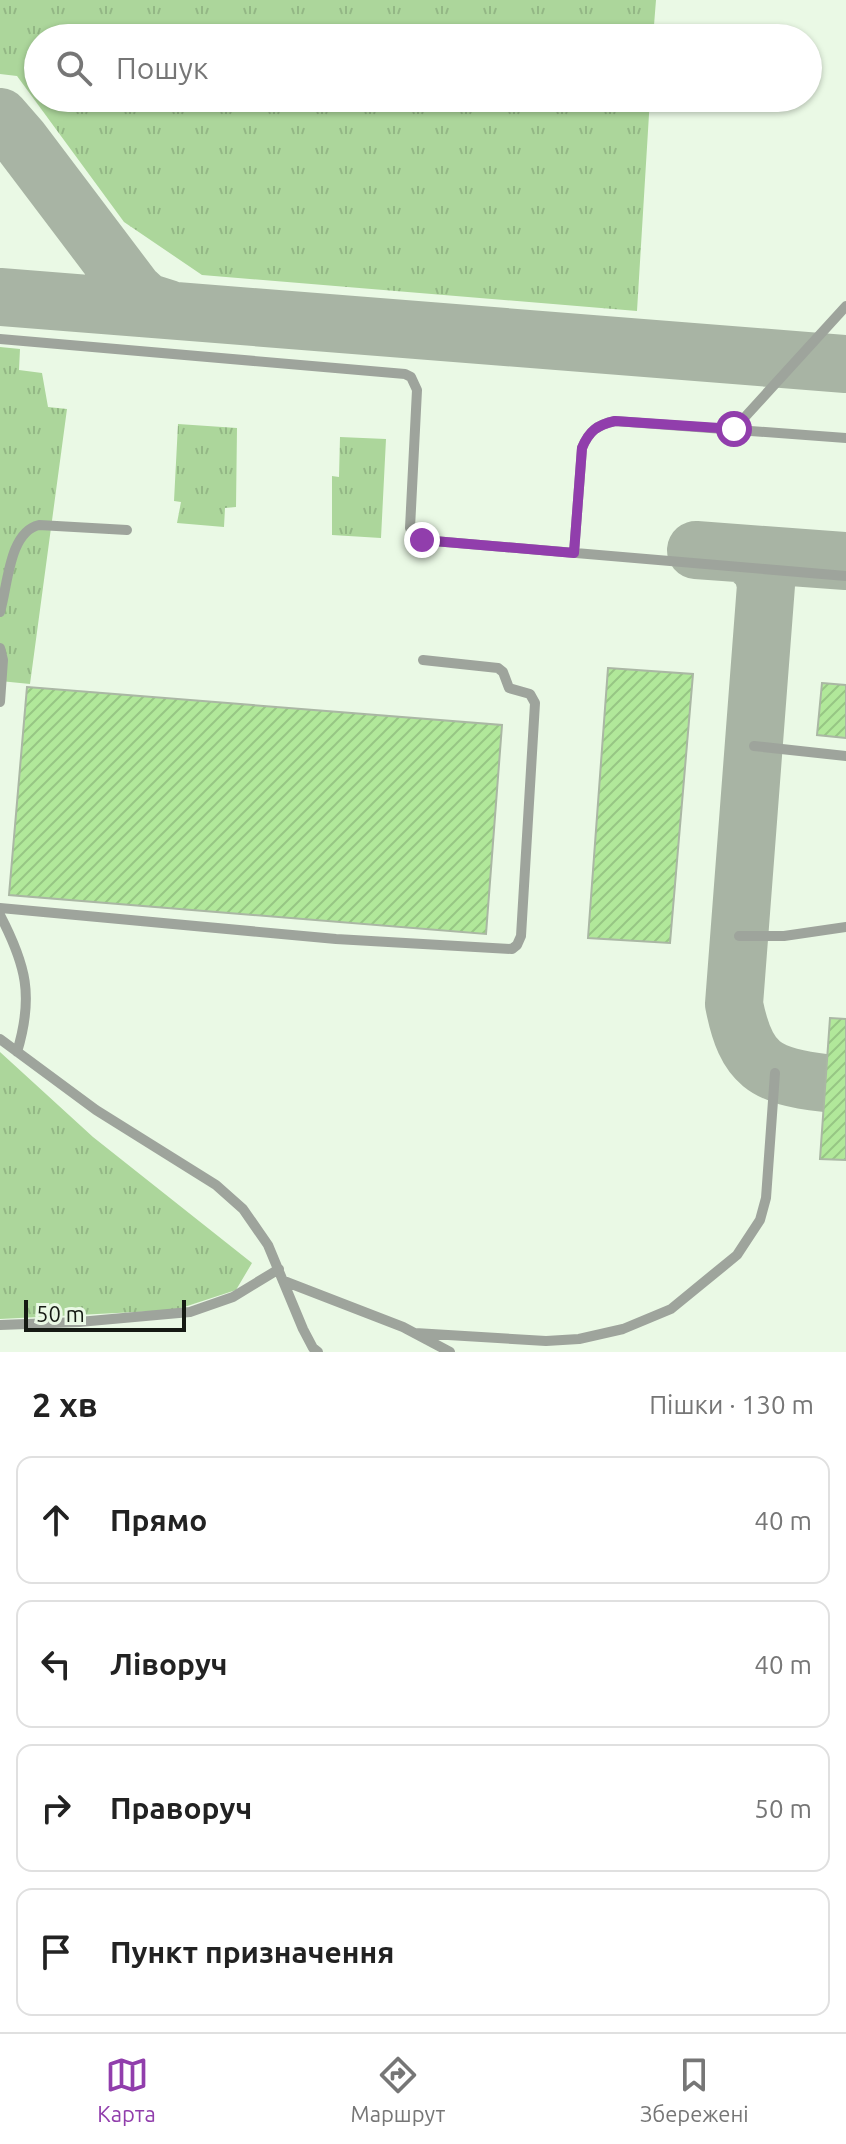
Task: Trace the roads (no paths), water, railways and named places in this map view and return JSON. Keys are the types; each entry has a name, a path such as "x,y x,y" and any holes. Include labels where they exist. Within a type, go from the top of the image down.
{"lane":[{"path":"734,429 846,306"},
{"path":"0,339 405,374 411,377 417,390 410,528 422,540 846,576"},
{"path":"574,553 582,448 587,434 599,425 615,421 846,438"},
{"path":"0,612 16,543 26,530 39,525 127,530"},
{"path":"0,648 3,660 0,702"},
{"path":"0,908 336,939 512,949 521,936 535,703 530,694 509,688 503,672 498,668 423,660"},
{"path":"754,746 846,756"},
{"path":"0,915 26,977 24,1023 17,1052"},
{"path":"739,936 784,936 846,927"},
{"path":"0,1039 96,1110 216,1185 254,1222 279,1269 309,1342 318,1352"},
{"path":"415,1333 546,1341 579,1339 623,1329 671,1309 737,1255 760,1220 766,1198 775,1073"},
{"path":"0,1325 190,1312 233,1297 279,1269"},
{"path":"284,1281 415,1333 450,1352"}]}
